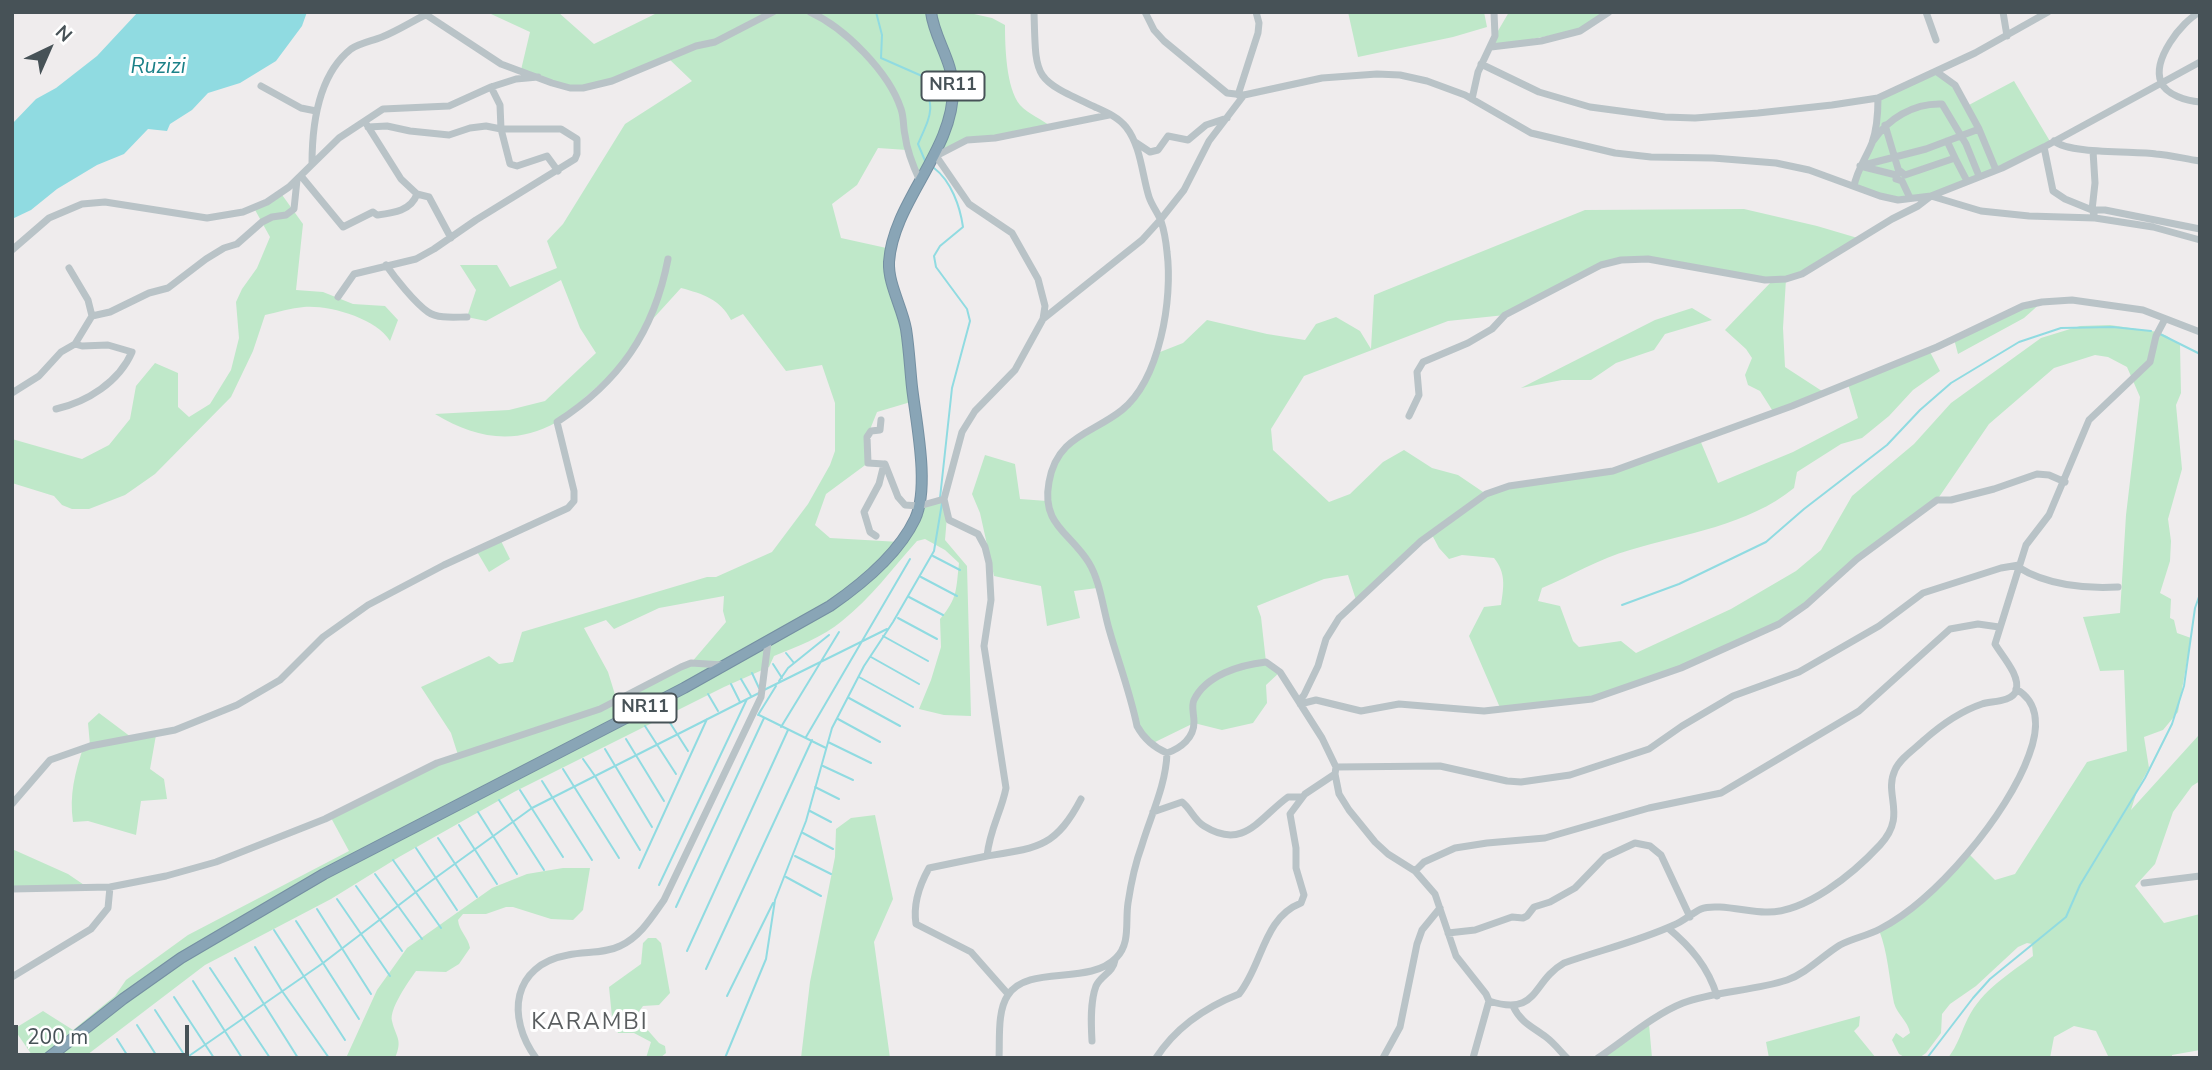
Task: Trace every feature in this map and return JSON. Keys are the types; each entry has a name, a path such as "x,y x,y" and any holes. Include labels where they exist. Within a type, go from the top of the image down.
{"highway":[{"name":"NR11","path":"48,1058 122,999 181,958 268,907 407,830 554,756 768,642 851,592 900,542 915,519 919,506 920,448 906,329 889,264 897,230 948,124 953,88 951,72 931,12"}],"street":[{"path":"312,164 316,111 330,76 352,48 383,37 424,14 501,64 570,88 600,86 696,46 715,42 773,12"},
{"path":"810,12 851,39 883,77 901,109 908,150 922,177"},
{"path":"1034,12 1035,50 1041,75 1060,92 1111,114 1125,127 1134,142 1151,203 1161,219 1167,253 1167,290 1162,330 1149,373 1132,400 1120,412 1078,436 1066,447 1049,480 1048,501 1053,522 1091,567 1142,736 1167,753 1175,750 1189,739 1194,723 1192,703 1218,674 1258,663 1271,664 1280,672 1322,738 1336,771 1339,794 1349,810 1388,854 1415,871 1435,894 1456,956 1475,977 1489,1001 1473,1058"},
{"path":"1145,12 1154,30 1164,41 1227,93 1241,95 1322,78 1400,75 1427,81 1472,99 1531,133 1577,145 1651,158 1713,158 1776,163 1809,170 1898,200 1931,196 1981,211 2029,216 2094,214 2105,210 2200,229"},
{"path":"1043,319 1142,240 1184,190 1209,141 1241,95 1258,33 1256,12"},
{"path":"1472,99 1481,64 1495,36 1494,12"},
{"path":"1491,47 1541,41 1580,31 1609,12"},
{"path":"2003,12 2007,36"},
{"path":"1481,64 1539,92 1590,107 1627,114 1720,116 1878,98 1937,72 2048,12"},
{"path":"2200,12 2190,17 2175,33 2159,73 2161,84 2176,96 2200,102"},
{"path":"1929,13 1936,40"},
{"path":"1409,416 1419,395 1417,372 1423,362 1468,343 1492,328 1505,315 1601,265 1636,258 1765,280 1786,279 1815,268 1931,196 2044,147 2200,62"},
{"path":"1937,72 1955,85 1979,129 1996,170"},
{"path":"367,124 383,108 449,106 491,87 516,79 538,77"},
{"path":"261,86 301,108 316,111"},
{"path":"491,87 500,105 501,129 508,160 513,166 547,156 558,171"},
{"path":"1873,141 1878,117 1878,98"},
{"path":"1854,186 1860,166 1885,125 1898,115 1938,103 1942,104 1960,135 1979,176"},
{"path":"987,856 991,828 1006,788 984,646 991,600 989,563 978,534 949,520 942,500 962,432 970,418 1014,370 1043,319 1045,306 1043,291 1012,233 969,204 934,156 967,140 995,138 1111,114"},
{"path":"1134,142 1150,152 1158,150 1168,136 1188,140 1206,125 1227,118"},
{"path":"12,250 49,218 82,204 105,202 198,217 243,212 267,202 357,124 449,135 479,127 561,129 577,139 578,154 558,171 416,258 354,274 338,296"},
{"path":"367,124 401,179 416,194 429,197 451,238"},
{"path":"1885,125 1895,158 1896,179 1902,181 1910,198"},
{"path":"1860,166 1895,158 1979,129"},
{"path":"1947,141 1967,181"},
{"path":"2054,141 2060,145 2093,151 2157,153 2200,161"},
{"path":"2044,147 2053,191 2065,200 2094,214 2200,240"},
{"path":"2093,151 2094,214"},
{"path":"1860,166 1905,175 1955,158"},
{"path":"299,177 343,226 373,212 377,215 404,210 416,199 416,194"},
{"path":"92,316 110,312 149,293 168,288 206,259 237,244 262,222 286,215 294,209 299,177"},
{"path":"12,804 50,760 90,746 175,730 237,705 272,686 291,671 323,637 368,604 444,565 568,508 574,501 574,491 557,422 588,401 637,346 651,321 668,259"},
{"path":"386,265 428,312 448,317 467,317"},
{"path":"12,393 39,376 61,352 75,344 92,316 88,300 69,268"},
{"path":"1300,702 1326,639 1339,618 1421,541 1486,494 1509,486 1600,474 1724,432 1908,359 2022,306 2072,300 2143,310 2200,332"},
{"path":"1598,1058 1685,1002 1790,979 1847,942 1879,930 1918,902 1969,854 2004,806 2024,770 2036,727 2036,714 2028,697 2016,689 2013,675 1995,644 2026,545 2049,516 2090,418 2150,362 2156,336 2165,319"},
{"path":"56,409 83,401 115,378 132,352 108,345 75,344"},
{"path":"881,420 880,430 871,431 867,437 868,463 884,464"},
{"path":"884,464 898,497 905,505 919,506 942,500"},
{"path":"876,536 870,532 864,512 879,484 884,464"},
{"path":"1300,702 1316,700 1361,711 1399,704 1485,710 1592,699 1681,668 1779,624 1806,605 1857,559 1937,500 1951,500 1994,489 2037,474 2049,475 2065,482"},
{"path":"1157,1058 1173,1035 1187,1023 1239,994 1263,950 1264,940 1285,911 1304,899 1296,867 1296,848 1290,814 1302,797 1336,771 1440,766 1514,782 1570,775 1649,749 1733,696 1799,672 1879,626 1923,593 2001,568 2019,566 2044,579 2096,588 2118,587"},
{"path":"1415,871 1424,862 1455,848 1545,838 1649,808 1721,793 1859,711 1950,629 1978,624 1999,626"},
{"path":"536,1058 528,1046 517,1008 529,974 536,967 559,957 617,948 630,941 643,929 664,900 762,691 768,642"},
{"path":"12,889 110,887 166,876 251,850 325,819 437,763 600,709 691,663 723,665"},
{"path":"1489,1001 1513,1006 1526,1001 1564,962 1668,928 1708,907 1778,912 1838,885 1891,831 1896,809 1892,784 1896,767 1945,722 1982,704 2009,698 2016,689"},
{"path":"999,1058 1001,1021 1008,994 1016,986 1032,980 1096,971 1115,959 1123,950 1128,932 1130,893 1140,848 1166,769 1167,753"},
{"path":"1153,811 1182,802 1205,827 1221,834 1235,836 1247,832 1288,797 1302,797"},
{"path":"1008,994 971,952 916,924 914,915 921,880 929,868 1033,849 1043,844 1066,826 1081,799"},
{"path":"1448,933 1475,930 1511,917 1528,916 1534,907 1550,902 1575,888 1605,857 1635,843 1650,846 1661,855 1690,916"},
{"path":"2144,883 2200,876"},
{"path":"12,976 91,929 108,908 110,887"},
{"path":"1383,1058 1400,1027 1422,930 1440,908"},
{"path":"1668,928 1696,954 1711,976 1717,996"},
{"path":"1092,1041 1091,1017 1096,986 1113,970 1115,959"},
{"path":"1513,1006 1529,1027 1547,1037 1567,1058"}],"green space":[{"path":"558,12 594,44 659,12 965,12 992,18 1005,25 1007,66 1015,98 1023,108 1052,127 967,140 938,155 920,181 907,150 878,148 857,185 832,204 841,238 891,249 889,264 904,321 914,401 877,412 867,437 868,463 826,494 815,525 830,538 900,542 919,506 944,499 947,516 945,540 967,566 971,716 944,715 919,709 941,647 940,619 953,599 959,563 945,550 925,539 917,541 853,612 818,637 774,656 769,667 514,792 331,899 205,965 83,1058 34,1058 14,1029 43,1011 73,1030 115,996 126,980 188,935 349,851 330,816 458,755 451,733 421,687 489,656 499,664 513,662 522,632 707,577 716,577 772,552 808,504 830,465 835,451 835,403 822,365 786,371 743,314 731,320 716,302 681,288 651,321 624,363 557,422 525,434 495,436 465,429 435,414 509,410 545,401 596,353 580,328 561,280 486,321 467,317 476,290 460,265 497,265 510,287 557,268 547,241 563,224 625,124 692,81 668,58 612,81 570,88 521,70 530,32 491,14","holes":["724,596 723,611 726,622 691,663 617,701 608,672 584,628 606,620 614,629 659,608"]},
{"path":"1348,12 1484,12 1487,27 1358,57"},
{"path":"1509,12 1609,12 1584,29 1491,47"},
{"path":"1937,72 1950,80 1967,106 2014,81 2051,143 1931,196 1898,201 1854,188 1869,150 1878,98"},
{"path":"280,192 303,224 296,290 323,292 353,304 385,306 398,320 390,341 363,320 326,308 304,307 265,315 253,351 231,397 155,474 125,495 89,509 72,509 62,505 54,496 12,483 12,439 82,459 109,445 130,419 136,386 155,363 178,373 178,407 189,417 210,404 231,370 239,338 236,302 257,268 270,237 254,208"},
{"path":"1744,209 1861,239 1786,279 1783,328 1785,367 1825,393 1774,413 1760,391 1748,385 1745,375 1752,358 1725,330 1773,280 1648,259 1601,265 1505,315 1448,321 1304,376 1271,429 1273,450 1329,502 1350,494 1383,462 1404,450 1432,468 1458,475 1486,494 1509,486 1600,474 1700,440 1718,483 1793,452 1858,418 1848,384 1929,350 1940,371 1913,390 1889,416 1862,438 1841,444 1797,472 1794,488 1776,501 1715,527 1619,553 1542,588 1538,601 1560,606 1573,641 1579,647 1621,641 1636,653 1731,609 1796,571 1821,550 1852,496 1914,444 1951,403 2041,338 2080,326 2110,325 2158,332 2167,336 2180,345 2181,393 2176,405 2182,469 2168,519 2170,561 2160,593 2171,599 2170,618 2174,620 2177,633 2191,638 2178,712 2163,730 2144,737 2149,768 2138,788 2131,810 2198,736 2200,729 2200,781 2192,786 2173,812 2155,864 2135,886 2164,923 2200,914 2200,1050 2172,1055 2172,1058 2109,1058 2096,1031 2074,1026 2054,1037 2050,1058 1948,1058 1981,999 1997,983 2033,956 2032,944 2027,943 2018,947 1976,986 1950,1004 1942,1014 1941,1033 1926,1053 1919,1058 1906,1058 1899,1054 1892,1040 1896,1033 1903,1038 1910,1033 1894,1003 1879,930 1969,854 1995,880 2015,874 2087,762 2127,751 2124,670 2100,671 2083,617 2120,613 2126,515 2140,397 2127,367 2108,357 2095,355 2054,368 1989,424 1937,500 1857,559 1790,617 1681,668 1592,699 1501,710 1469,636 1484,607 1501,605 1501,569 1494,558 1462,555 1449,559 1431,533 1356,600 1348,575 1324,579 1257,606 1261,617 1266,662 1280,672 1266,685 1267,703 1253,723 1222,730 1194,723 1151,744 1142,735 1097,588 1074,591 1080,618 1047,626 1041,586 994,576 980,513 972,494 985,455 1015,464 1020,499 1047,501 1057,463 1065,451 1134,398 1155,354 1183,343 1207,320 1305,340 1316,324 1336,317 1360,331 1371,349 1374,295 1585,210"},
{"path":"2042,302 2024,318 1958,354 1954,339 2000,316"},
{"path":"1692,308 1712,320 1665,334 1654,350 1616,363 1591,380 1562,380 1521,388 1655,320"},
{"path":"500,539 510,559 489,572 476,550"},
{"path":"99,713 131,737 156,735 150,769 164,779 167,799 141,801 136,835 88,821 73,822 72,793 75,775 83,748 90,745 88,723"},
{"path":"875,815 893,899 874,942 890,1058 801,1058 810,982 835,857 836,829 851,818"},
{"path":"12,849 68,874 90,889 12,889"},
{"path":"563,868 590,868 583,910 573,920 551,919 513,907 486,914 463,914 458,920 470,948 459,964 446,972 416,971 396,1003 392,1016 399,1042 395,1058 346,1058 377,990 407,948 492,888 527,874"},
{"path":"648,938 656,938 661,943 670,993 659,1005 643,1006 633,1020 645,1027 665,1046 666,1053 660,1058 646,1058 651,1042 634,1033 618,1033 612,1017 609,987 641,964 643,943"},
{"path":"1860,1016 1859,1026 1854,1031 1876,1058 1769,1058 1766,1042"},
{"path":"1649,1024 1652,1058 1598,1058"}],"water":[{"name":"Ruzizi","path":"138,12 307,12 302,26 276,61 240,83 208,93 192,110 170,124 167,131 148,129 124,154 97,165 57,189 31,210 12,219 12,124 36,99 56,88 97,56"}],"waterway":[{"path":"876,12 882,35 881,58 922,76 926,87 930,111 918,144 926,163"},
{"path":"934,168 954,194 963,227 940,246 934,256 936,267 967,309 970,321 952,388 940,498"},
{"path":"1622,605 1679,584 1766,542 1887,445 1920,410 1951,383 2019,342 2061,328 2113,327 2151,331"},
{"path":"2160,334 2200,354"},
{"path":"725,1058 766,959 775,900 806,821 832,728 864,666 934,551 942,503"},
{"path":"933,556 960,570"},
{"path":"806,737 910,559"},
{"path":"921,577 957,596"},
{"path":"1927,1058 1990,979 2066,917 2080,885 2145,778 2172,724 2184,686 2195,608 2200,594"},
{"path":"909,597 943,615"},
{"path":"898,618 937,639"},
{"path":"764,690 887,629"},
{"path":"781,727 839,632"},
{"path":"779,681 788,668 829,635"},
{"path":"883,636 928,661"},
{"path":"786,653 794,663"},
{"path":"871,657 919,684"},
{"path":"773,664 782,678"},
{"path":"752,673 759,688"},
{"path":"859,677 913,707"},
{"path":"741,679 751,696"},
{"path":"731,684 740,702"},
{"path":"758,715 776,686"},
{"path":"186,1058 323,963 532,808 759,693"},
{"path":"708,694 718,711"},
{"path":"849,698 900,726"},
{"path":"659,885 747,699"},
{"path":"665,715 688,751"},
{"path":"759,715 826,748"},
{"path":"676,907 764,718"},
{"path":"639,868 707,719"},
{"path":"838,719 880,742"},
{"path":"645,726 676,774"},
{"path":"687,951 788,730"},
{"path":"626,739 664,801"},
{"path":"706,969 812,740"},
{"path":"828,742 871,763"},
{"path":"605,749 652,827"},
{"path":"583,759 640,850"},
{"path":"823,766 853,780"},
{"path":"563,769 619,858"},
{"path":"542,781 592,860"},
{"path":"815,787 839,799"},
{"path":"520,790 563,857"},
{"path":"499,800 544,870"},
{"path":"810,811 831,822"},
{"path":"478,812 517,874"},
{"path":"459,825 497,884"},
{"path":"803,833 833,849"},
{"path":"438,838 477,897"},
{"path":"416,848 457,910"},
{"path":"795,856 831,874"},
{"path":"393,860 441,928"},
{"path":"375,874 422,939"},
{"path":"786,877 821,896"},
{"path":"356,886 402,951"},
{"path":"337,899 390,976"},
{"path":"727,996 773,903"},
{"path":"317,909 371,994"},
{"path":"296,921 359,1019"},
{"path":"274,930 345,1040"},
{"path":"255,947 329,1058"},
{"path":"235,958 298,1058"},
{"path":"210,968 270,1058"},
{"path":"193,981 242,1058"},
{"path":"174,997 214,1058"},
{"path":"155,1010 185,1056"},
{"path":"137,1025 158,1058"},
{"path":"117,1039 129,1058"}],"district":[{"name":"KARAMBI","path":"590,1023"}]}
